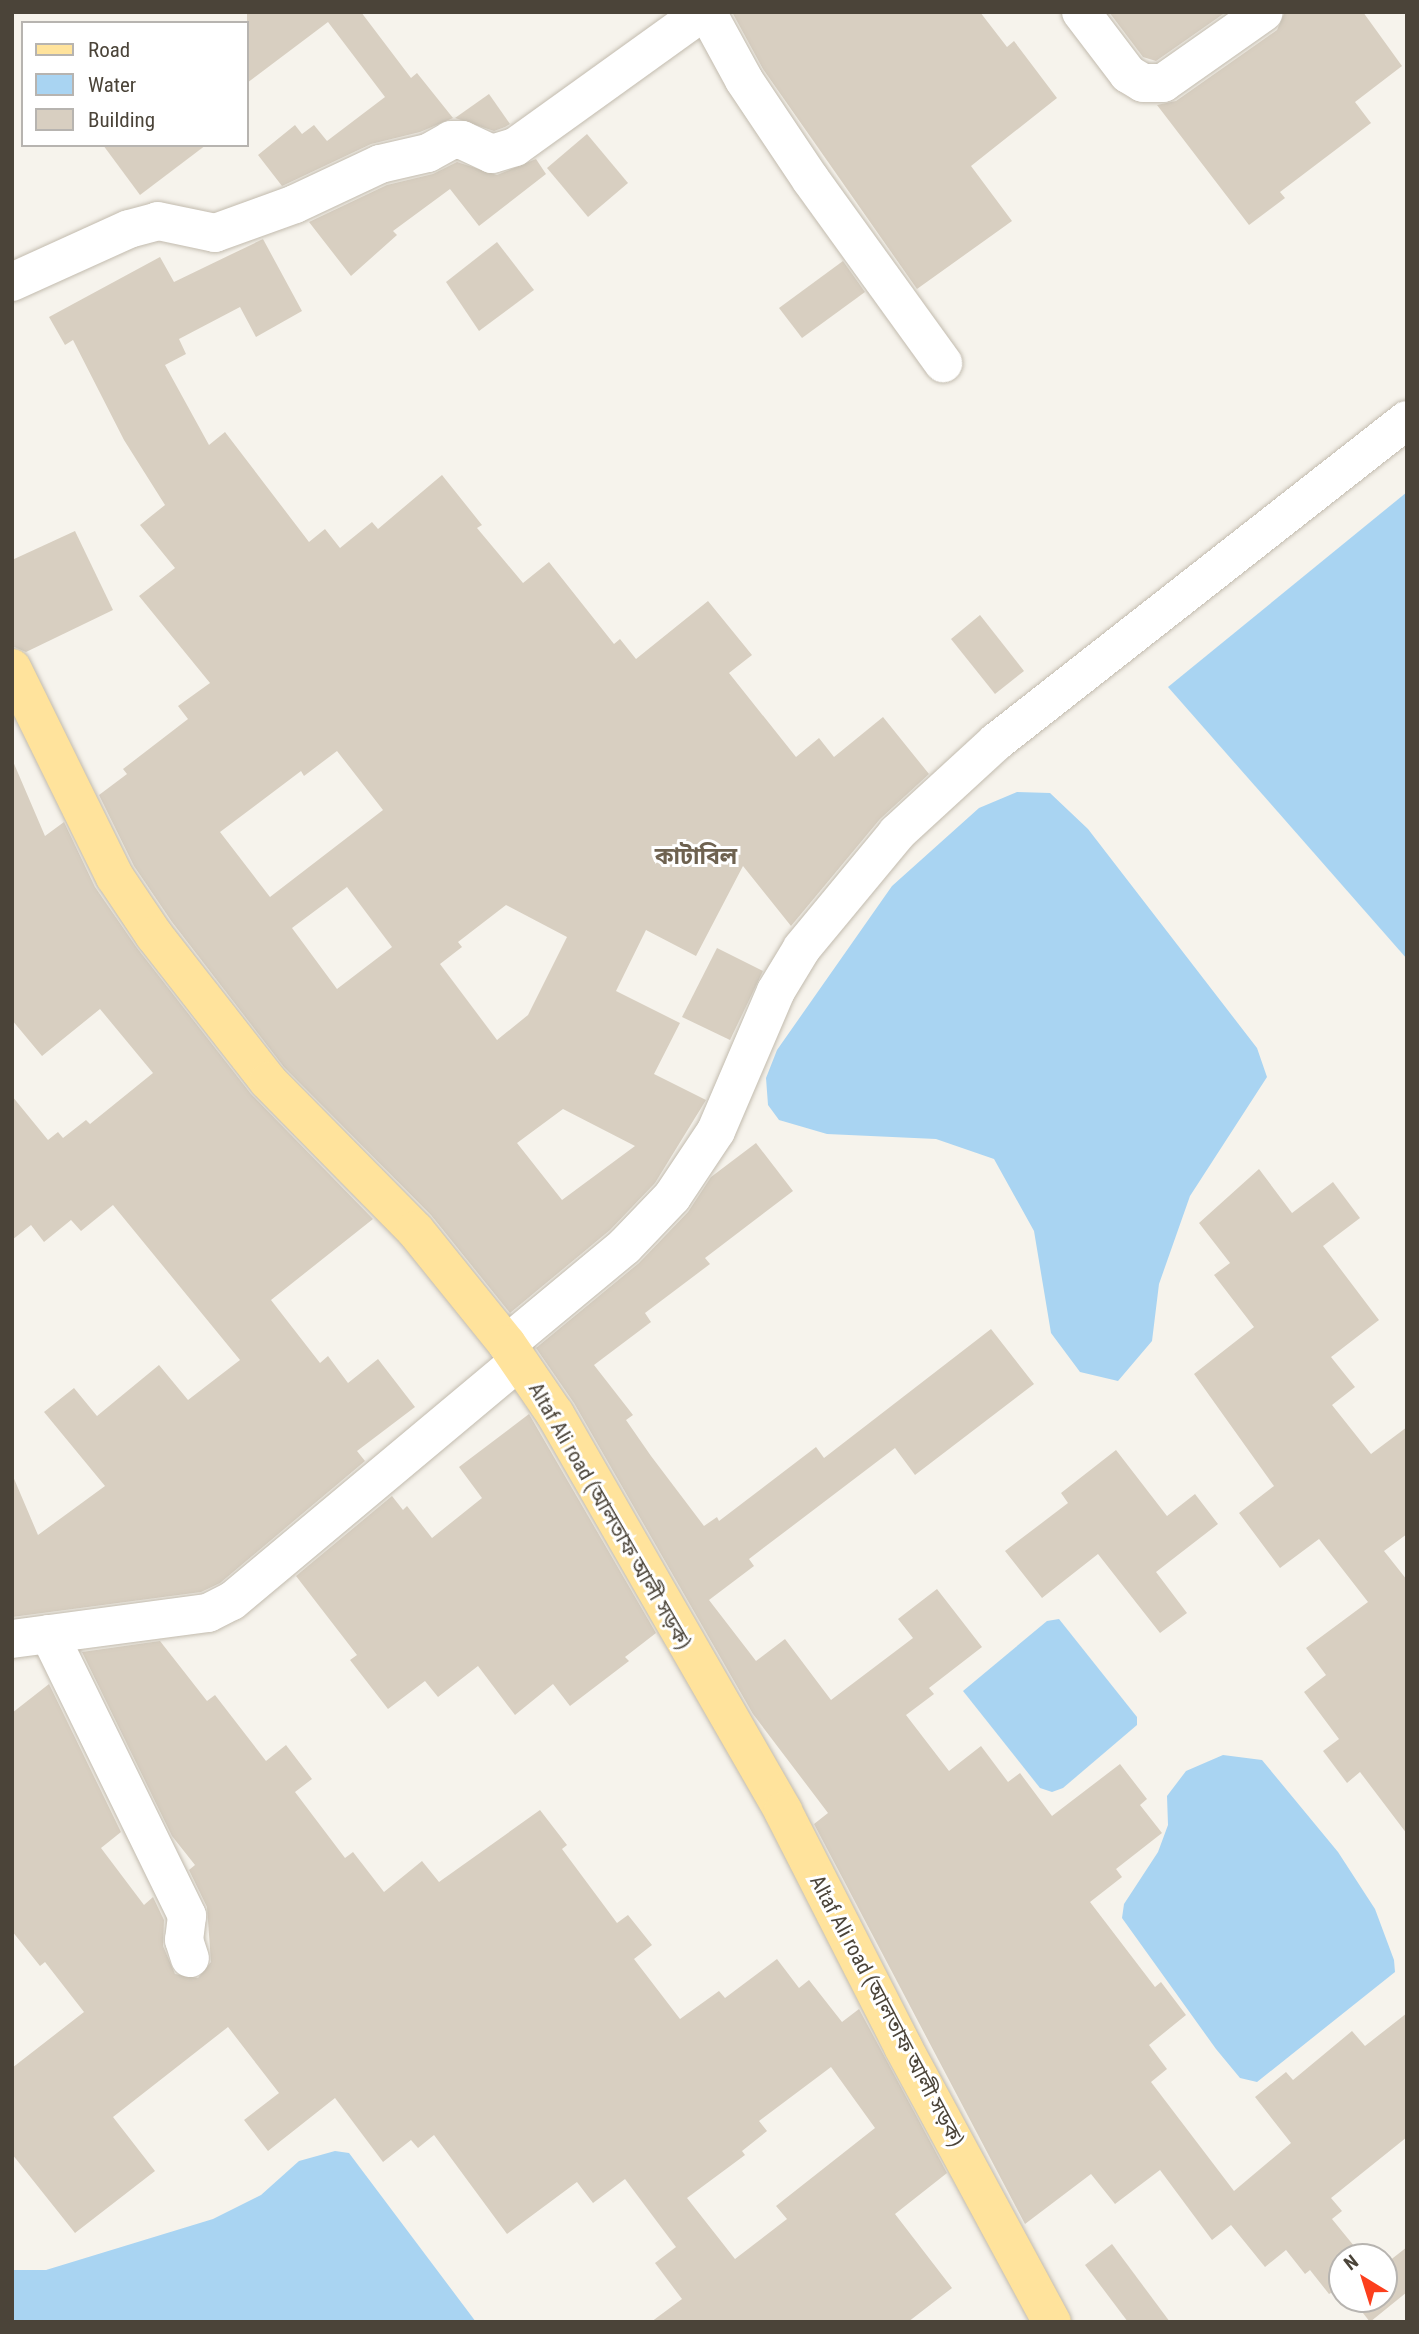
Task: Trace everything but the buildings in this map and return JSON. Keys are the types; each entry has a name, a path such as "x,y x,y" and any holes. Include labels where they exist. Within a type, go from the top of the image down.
{"main road":[{"name":"Altaf Ali road (আলতাফ আলী সড়ক)","path":"12,668 97,843 153,935 268,1082 415,1230 513,1353 555,1414 643,1573 740,1732 1052,2322"}],"street":[{"path":"12,282 129,229 158,221 215,233 295,204 380,164 428,153 451,140 462,140 492,154 515,148 705,12 744,80 811,180 943,363"},
{"path":"1081,12 1128,74 1143,83 1163,83 1264,12"},
{"path":"190,1958 184,1940 187,1916 30,1636 208,1613 232,1601 513,1353 672,1197 716,1131 776,991 802,948 897,833 996,742 1407,420"}],"water":[{"path":"1407,492 1407,959 1168,687"},
{"path":"1017,792 1050,793 1088,829 1257,1048 1267,1077 1190,1196 1159,1284 1152,1341 1118,1381 1080,1372 1051,1333 1034,1231 994,1159 936,1139 827,1134 779,1120 768,1105 766,1078 777,1050 892,886 979,808"},
{"path":"1059,1619 1137,1717 1137,1725 1063,1788 1052,1792 1040,1788 963,1691 1047,1621"},
{"path":"1223,1755 1262,1760 1338,1852 1375,1909 1394,1960 1395,1972 1257,2082 1240,2078 1216,2049 1122,1918 1124,1904 1158,1852 1168,1825 1167,1796 1186,1771"},
{"path":"335,2151 349,2153 476,2322 12,2322 12,2270 46,2270 213,2219 261,2195 299,2161"}],"district":[{"name":"কাটাবিল","path":"696,857"}]}
